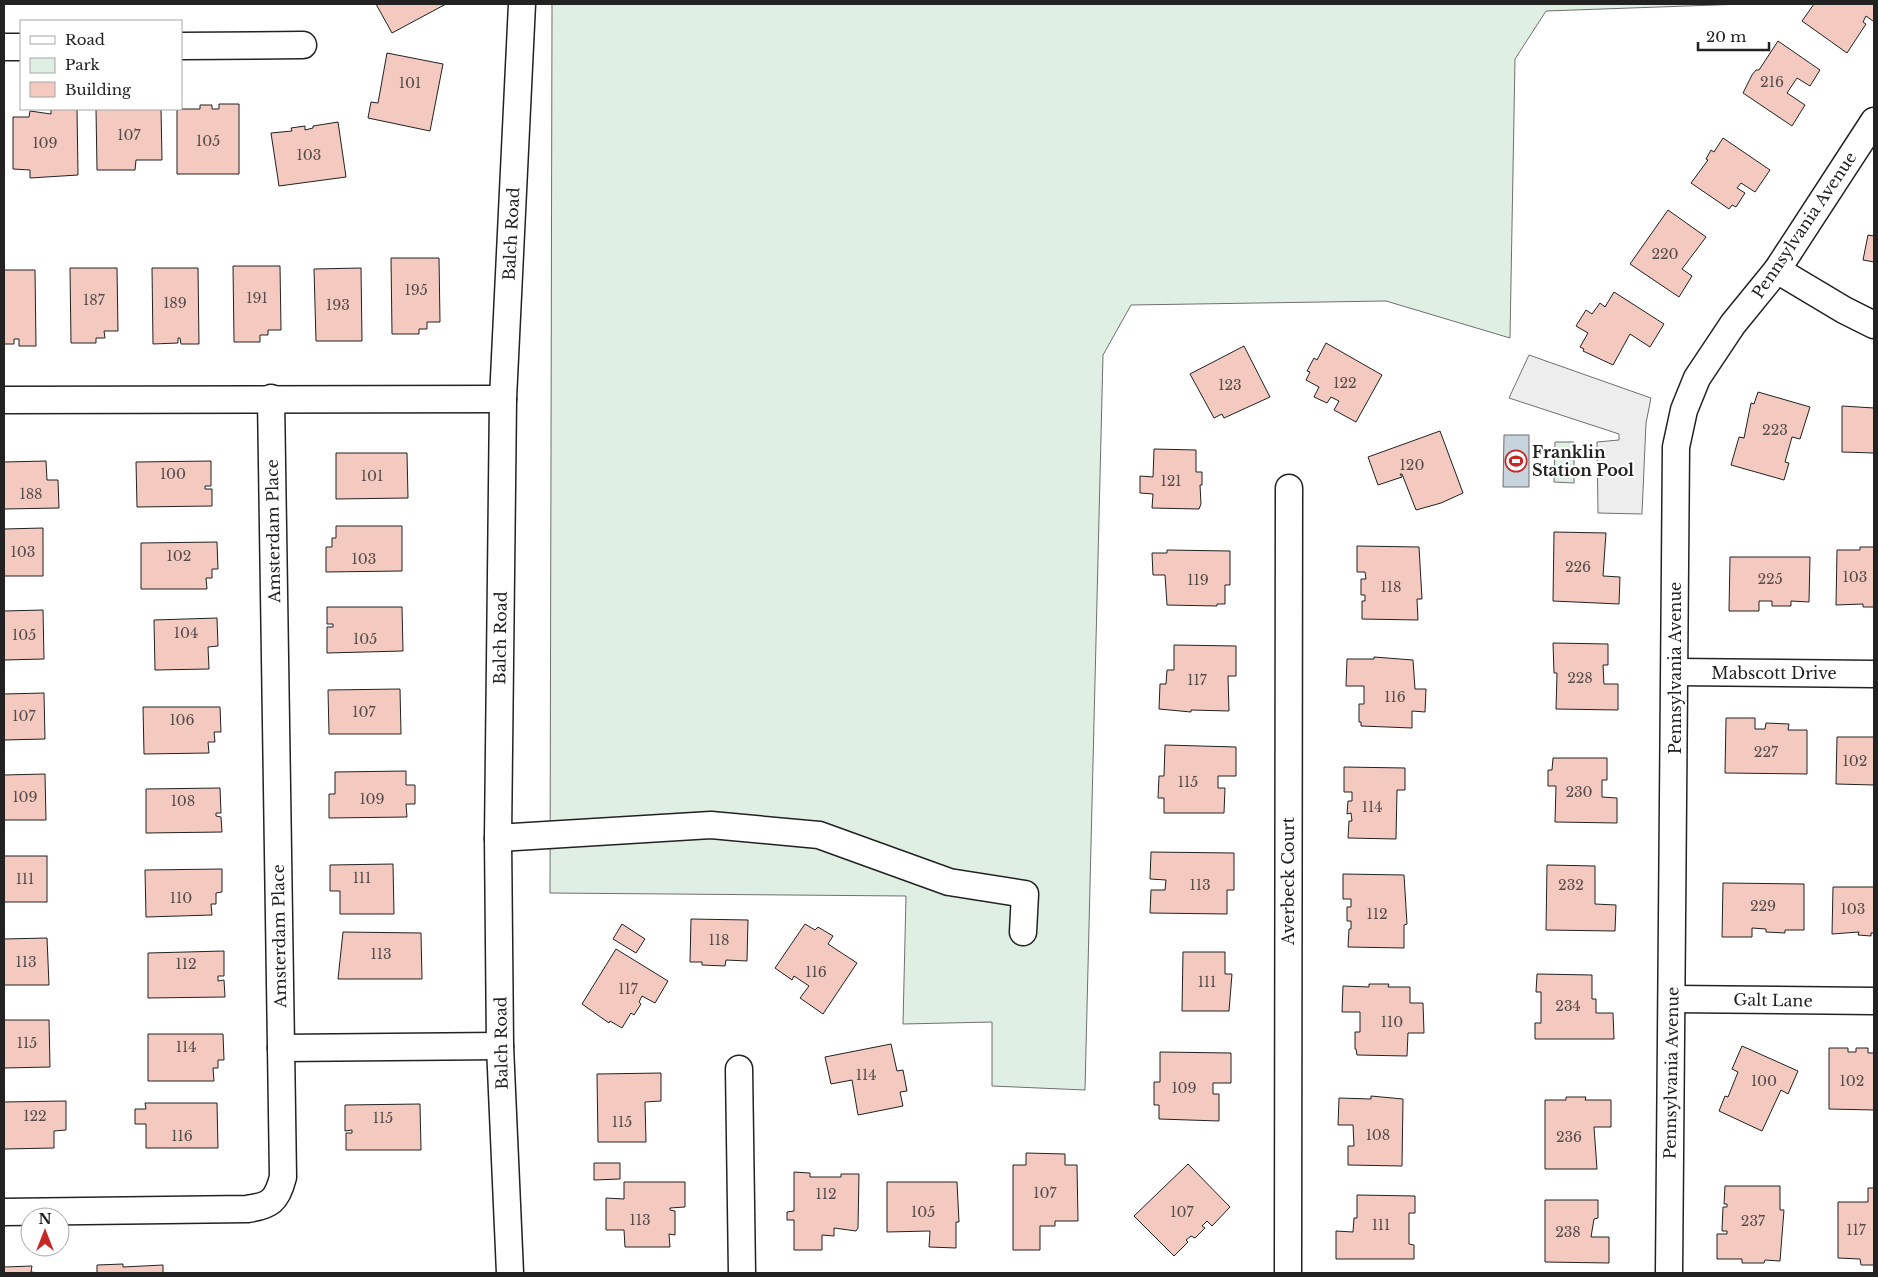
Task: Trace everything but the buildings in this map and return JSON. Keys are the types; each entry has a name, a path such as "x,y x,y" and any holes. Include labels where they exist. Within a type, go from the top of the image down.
{"street":[{"name":"Balch Road","path":"510,1273 500,1046 498,838 502,399 522,4"},
{"path":"182,46 303,45"},
{"path":"4,47 20,46"},
{"name":"Pennsylvania Avenue","path":"1669,1273 1676,447 1684,410 1697,378 1723,340 1777,270 1874,121"},
{"path":"1777,270 1844,310 1874,325"},
{"name":"Amsterdam Place","path":"4,1212 247,1209 271,1203 280,1191 283,1177 271,398"},
{"path":"4,400 502,399"},
{"name":"Averbeck Court","path":"1288,1273 1289,488"},
{"name":"Mabscott Drive","path":"1675,672 1874,674"},
{"path":"498,838 711,825 819,835 948,882 1024,894 1022,932"},
{"name":"Galt Lane","path":"1672,999 1874,1001"},
{"path":"281,1048 500,1046"},
{"path":"739,1069 742,1273"}],"green space":[{"path":"552,4 1743,4 1546,11 1515,59 1510,338 1386,301 1131,305 1103,355 1085,1090 992,1086 992,1022 903,1024 906,896 550,893"},
{"path":"1555,442 1574,442 1574,483 1554,482"}],"shaded area":[{"path":"1529,355 1651,398 1646,423 1642,514 1598,513 1597,442 1619,440 1619,434 1509,398"},
{"name":"Franklin Station Pool","path":"1504,435 1529,435 1529,487 1503,487"}],"place":[{"name":"Franklin Station Pool","path":"1516,461"}]}
